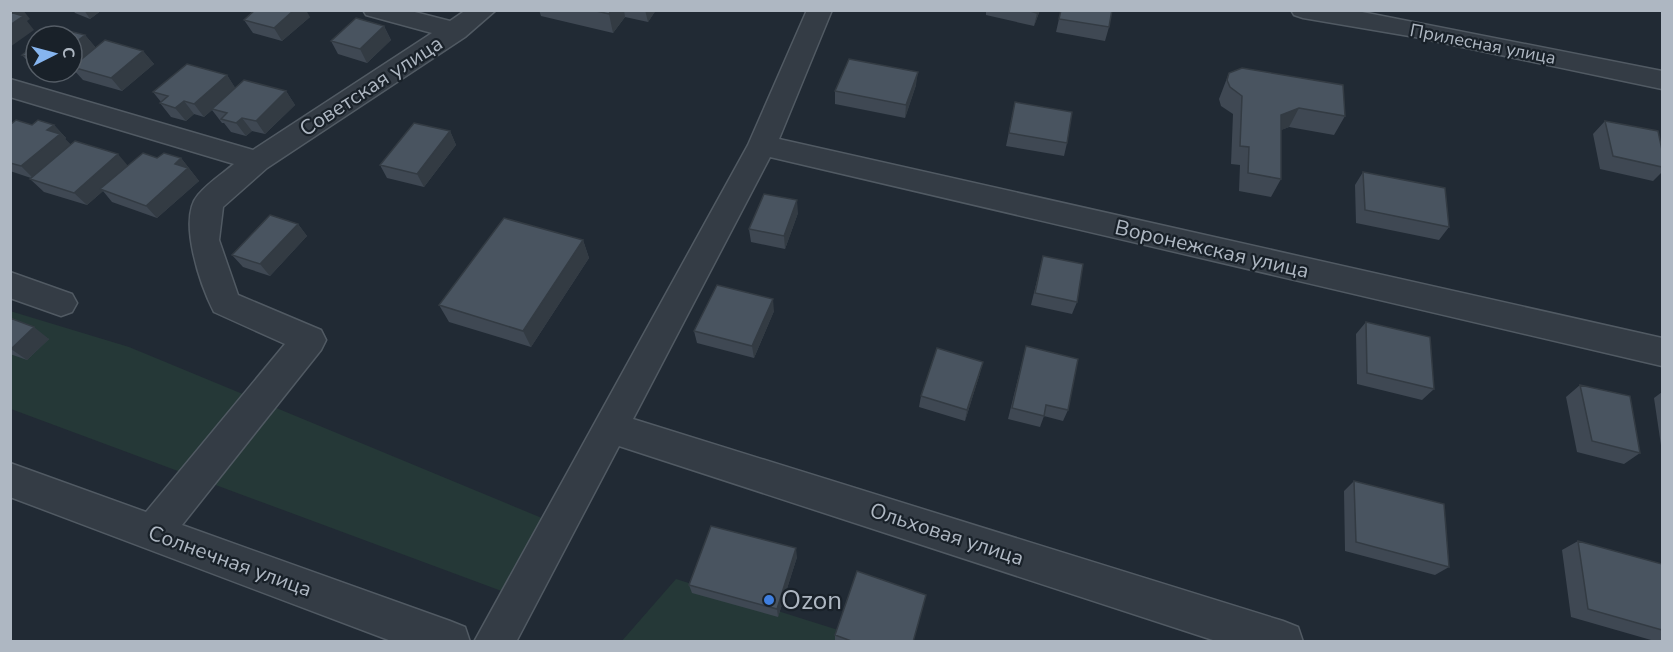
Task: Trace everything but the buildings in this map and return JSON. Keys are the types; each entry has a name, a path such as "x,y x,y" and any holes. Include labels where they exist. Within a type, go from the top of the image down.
{"street":[{"path":"375,10 456,31"},
{"name":"Советская улица","path":"153,532 309,340 225,303 204,240 208,203 257,161 456,31 484,10"},
{"path":"494,642 762,145 820,10"},
{"name":"Прилесная улица","path":"1303,10 1415,29 1662,80"},
{"path":"10,88 257,161"},
{"name":"Воронежская улица","path":"762,145 1662,352"},
{"path":"10,285 61,303"},
{"name":"Ольховая улица","path":"610,427 1283,642"},
{"name":"Солнечная улица","path":"10,480 450,642"}],"green space":[{"path":"10,311 129,347 566,528 507,593 11,409"},
{"path":"676,579 873,641 621,642"}],"place":[{"name":"Ozon","path":"769,600"}]}
